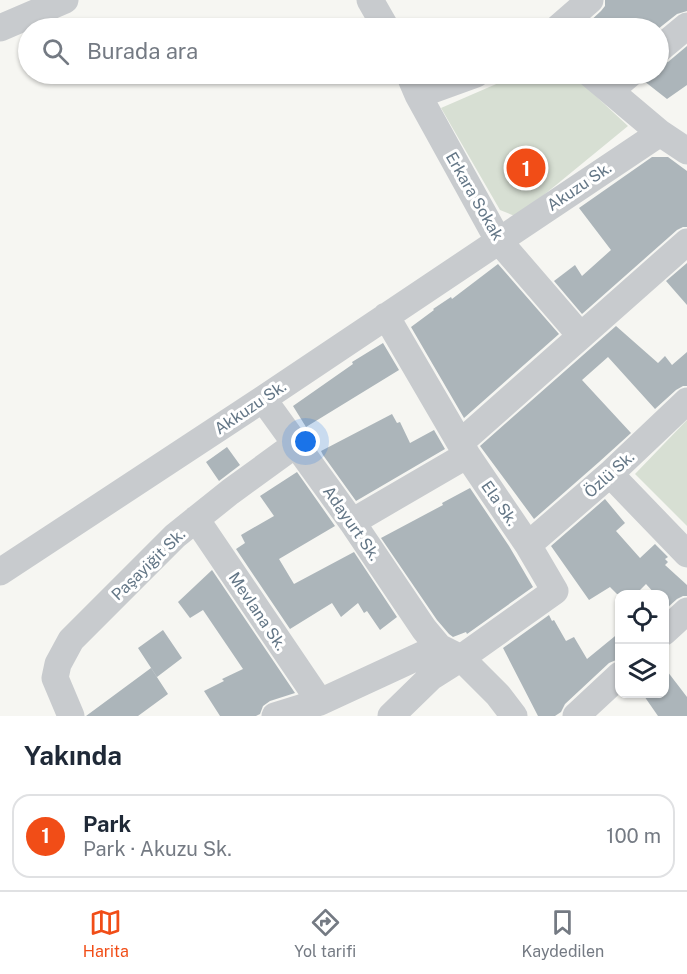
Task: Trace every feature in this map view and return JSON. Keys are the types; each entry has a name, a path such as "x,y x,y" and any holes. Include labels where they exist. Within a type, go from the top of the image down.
{"street":[{"path":"23,18 65,0"},
{"path":"569,18 590,0"},
{"path":"0,28 18,20"},
{"path":"669,41 687,26"},
{"name":"Erkara Sokak","path":"413,84 498,240 580,335"},
{"path":"623,84 660,133 687,151"},
{"name":"Akuzu Sk.","path":"498,240 660,133"},
{"name":"Akkuzu Sk.","path":"0,572 263,399 498,240"},
{"path":"352,522 463,449 580,335 687,242"},
{"name":"Ela Sk.","path":"386,316 463,449 528,545 555,591 450,653"},
{"name":"Adayurt Sk.","path":"263,399 352,522 424,629 498,695 514,716"},
{"name":"Özlü Sk.","path":"528,545 610,474 687,401"},
{"name":"Paşayiğit Sk.","path":"71,716 55,678 58,664 71,639 175,537 230,492 296,444"},
{"path":"610,474 687,554"},
{"name":"Mevlana Sk.","path":"196,519 320,702"},
{"path":"669,627 687,611"},
{"path":"275,716 320,702 450,653"},
{"path":"391,716 431,676 450,653"},
{"path":"576,716 615,680"}],"shaded area":[{"path":"496,84 583,84 628,126 517,217 500,210 441,108"},
{"path":"687,420 687,526 635,474"}],"building":[{"path":"605,0 687,0 687,11 677,14 669,20 669,18 593,18 605,6"},
{"path":"687,46 687,85 667,99 648,84 669,84 669,61"},
{"path":"652,157 668,157 687,171 687,227 677,230 582,314 554,281 575,265 582,276 611,250 579,208"},
{"path":"687,263 687,305 666,281"},
{"path":"498,264 559,334 464,418 411,327"},
{"path":"616,326 658,363 665,356 672,365 687,352 687,386 676,390 655,409 608,357 582,380 631,433 534,519 480,446"},
{"path":"383,343 399,370 306,427 293,406 353,364 352,362"},
{"path":"392,414 397,423 400,422 410,443 434,430 445,449 356,501 321,451"},
{"path":"227,447 240,465 219,481 206,462"},
{"path":"297,472 335,526 279,559 294,584 354,552 397,617 380,630 367,611 364,613 358,603 341,617 332,603 290,629 236,549 245,543 241,535 274,516 260,496"},
{"path":"470,488 533,587 467,634 466,632 453,637 437,620 381,538"},
{"path":"605,499 625,523 616,531 640,558 655,544 668,557 665,559 668,562 665,565 687,585 687,596 677,599 669,606 669,590 651,590 646,584 640,590 615,590 615,592 610,587 589,600 551,546"},
{"path":"212,570 295,693 270,701 256,716 220,716 204,691 243,669 203,610 190,618 178,602"},
{"path":"549,615 566,641 574,637 587,659 615,636 615,660 609,663 565,704 561,712 555,716 538,716 503,648"},
{"path":"163,630 182,658 157,677 138,648"},
{"path":"151,668 168,694 138,716 86,716"},
{"path":"669,674 687,697 687,716 658,716 645,698 669,698"}],"place":[{"name":"Park","path":"526,168"}]}
